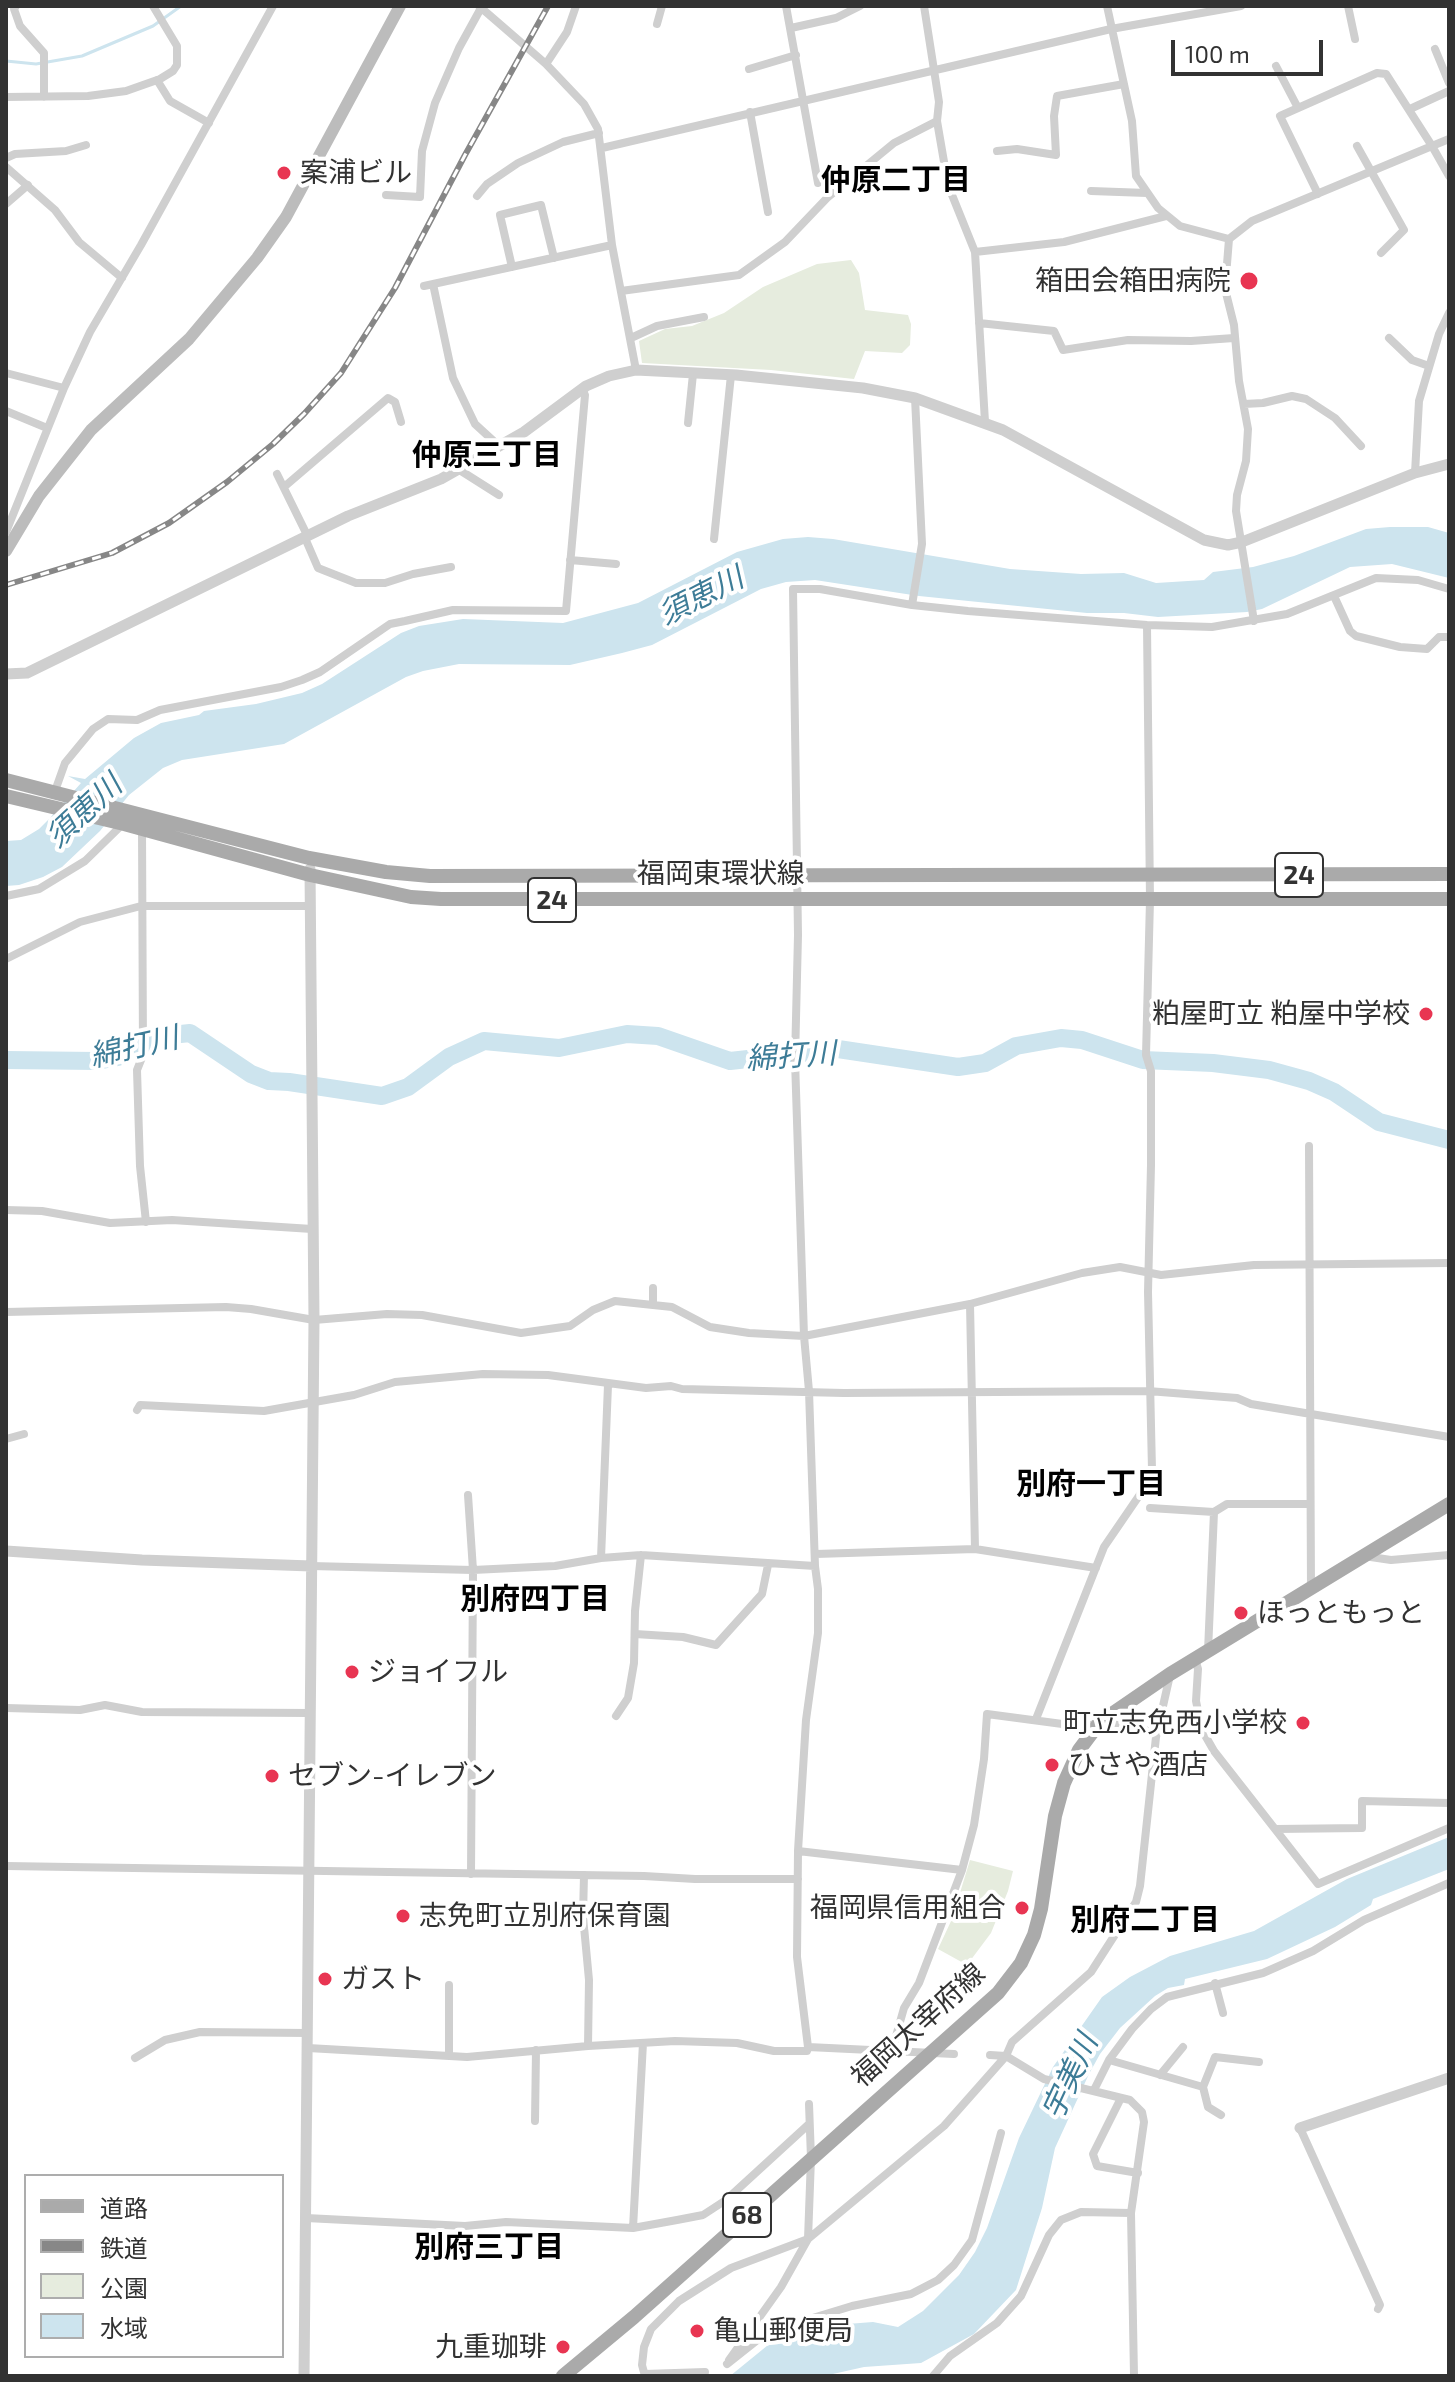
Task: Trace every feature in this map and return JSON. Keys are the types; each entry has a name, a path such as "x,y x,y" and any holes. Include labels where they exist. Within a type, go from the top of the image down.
{"main road":[{"path":"6,551 39,496 91,430 189,339 257,258 286,217 400,6"},
{"name":"福岡東環状線","path":"6,780 55,791 125,816 143,831 310,875 411,897 1449,899"},
{"name":"福岡東環状線","path":"6,796 125,816 309,858 386,872 430,876 1449,874"},
{"name":"福岡太宰府線","path":"563,2376 634,2317 998,1993 1021,1963 1034,1935 1055,1816 1064,1783 1079,1750 1100,1722 1170,1674 1449,1504"}],"street":[{"path":"16,6 14,9 20,26 44,53 44,97"},
{"path":"6,97 88,96 126,91 157,80 177,65 177,46 153,6"},
{"path":"6,532 47,428 90,332 273,6"},
{"path":"546,64 567,32 576,6"},
{"path":"657,24 662,6"},
{"path":"786,6 818,183"},
{"path":"791,28 836,18 849,8 860,6"},
{"path":"924,6 948,185 975,252 985,422"},
{"path":"1107,6 1132,121 1135,170 1147,193 1166,216 1180,226 1229,239"},
{"path":"602,148 1111,29 1241,6"},
{"path":"1348,6 1355,39"},
{"path":"386,195 420,197 422,151 435,103 480,7 546,64 584,104 599,133 612,245 636,370"},
{"path":"1435,49 1449,83"},
{"path":"749,69 796,55"},
{"path":"1276,66 1298,108"},
{"path":"1318,194 1280,116 1377,73 1386,74 1449,176"},
{"path":"157,80 170,101 209,123"},
{"path":"997,151 1017,149 1056,155 1054,116 1057,96 1124,84"},
{"path":"1410,109 1449,91"},
{"path":"750,112 768,212"},
{"path":"621,291 739,275 785,242 827,198 894,143 937,121"},
{"path":"477,196 487,184 518,163 563,142 599,133"},
{"path":"1254,618 1236,511 1246,461 1248,429 1225,289 1229,239 1252,221 1449,139"},
{"path":"6,158 15,154 66,151 86,145"},
{"path":"1357,146 1404,230 1381,253"},
{"path":"6,167 55,210 79,242 122,278"},
{"path":"6,204 28,185"},
{"path":"1091,191 1147,193"},
{"path":"512,267 500,215 541,205 554,258"},
{"path":"975,252 1064,242 1166,216"},
{"path":"499,446 475,424 453,378 429,285 612,245"},
{"path":"1415,473 1419,401 1439,334 1449,313"},
{"path":"631,338 657,326 704,317"},
{"path":"979,323 1054,331 1063,350 1128,340 1234,338"},
{"path":"1389,338 1412,360 1429,366"},
{"path":"6,674 27,673 348,516 458,469 524,432 582,389 609,376 636,370 731,375 863,388 915,398 985,422 1204,540 1228,545 1415,473 1449,464"},
{"path":"6,373 64,388"},
{"path":"688,423 693,374"},
{"path":"714,539 731,375"},
{"path":"55,791 65,763 93,729 108,719 137,720 160,710 281,687 302,680 320,672 390,624 453,610 566,611 585,395 582,389"},
{"path":"1244,404 1292,396 1306,399 1335,418 1361,446"},
{"path":"284,487 388,398 395,402 401,422"},
{"path":"913,600 922,544 915,398"},
{"path":"6,411 47,428"},
{"path":"458,469 499,495"},
{"path":"277,474 318,568 356,583 385,583 451,567"},
{"path":"23,488 39,496"},
{"path":"570,560 616,564"},
{"path":"308,2048 473,2057 643,2043 737,2043 774,2051 807,2051 797,1957 798,1851 806,1720 818,1633 818,1589 804,1336 795,1060 797,900 793,589 820,589 1147,625 1212,627 1287,614 1376,578 1418,580 1449,589"},
{"path":"1334,596 1350,631 1356,636 1400,647 1427,649 1439,637 1449,637"},
{"path":"1036,1719 1104,1547 1143,1490 1152,1470 1148,1391 1151,1071 1146,1055 1150,900 1147,625"},
{"path":"6,896 39,889 85,861 125,816"},
{"path":"143,831 143,1055 137,1070 140,1166 146,1222"},
{"path":"304,2376 314,1320 309,858"},
{"path":"6,959 80,922 141,906 311,906"},
{"path":"1309,1146 1311,1590"},
{"path":"6,1210 42,1211 110,1223 172,1220 312,1229"},
{"path":"6,1312 226,1307 314,1320 387,1314 422,1315 521,1333 570,1326 593,1310 615,1301 672,1307 710,1327 804,1336 970,1304 1095,1270 1120,1267 1161,1275 1254,1265 1449,1263"},
{"path":"653,1288 653,1304"},
{"path":"970,1304 975,1549"},
{"path":"137,1410 140,1405 264,1411 295,1407 312,1400 354,1395 395,1382 483,1374 548,1375 608,1385 671,1386 682,1389 844,1393 1148,1391 1237,1398 1251,1404 1449,1437"},
{"path":"601,1558 608,1385"},
{"path":"6,1439 24,1434"},
{"path":"468,1495 473,1570 471,1874"},
{"path":"1150,1508 1214,1512 1227,1504 1310,1504"},
{"path":"1214,1512 1196,1701 1202,1730 1214,1751 1318,1884 1449,1828"},
{"path":"816,1554 975,1549 1096,1568"},
{"path":"6,1551 142,1560 473,1570 555,1566 641,1555 815,1566"},
{"path":"616,1716 628,1698 634,1663 641,1555"},
{"path":"1364,1556 1391,1560 1449,1555"},
{"path":"635,1634 683,1637 716,1645 762,1594 768,1565"},
{"path":"705,2372 645,2375 642,2365 644,2347 651,2329 679,2301 731,2268 808,2239 944,2126 1006,2056 1012,2042 1091,1972 1136,1902 1157,1732 1170,1674"},
{"path":"6,1708 80,1710 105,1705 142,1712 310,1713"},
{"path":"892,2050 904,2008 919,1983 962,1870 974,1825 987,1714 1085,1727 1100,1722 1157,1732"},
{"path":"1276,1829 1362,1828 1362,1801 1449,1803"},
{"path":"798,1851 962,1870"},
{"path":"6,1866 798,1879"},
{"path":"584,1875 583,1916 589,1980 588,2046"},
{"path":"1091,2089 1132,2029 1167,1997 1275,1967 1313,1951 1364,1920 1449,1883"},
{"path":"1215,1983 1223,2013"},
{"path":"449,1985 449,2056"},
{"path":"135,2058 165,2040 200,2032 308,2033"},
{"path":"633,2228 643,2043"},
{"path":"808,2047 954,2054"},
{"path":"1160,2075 1183,2047"},
{"path":"535,2121 536,2050"},
{"path":"990,2055 1006,2056 1044,2079 1121,2098 1137,2104 1142,2112 1144,2122 1131,2213 1134,2376"},
{"path":"1221,2115 1208,2107 1203,2087 1215,2057 1259,2062"},
{"path":"1109,2060 1203,2087"},
{"path":"1378,2309 1380,2305 1300,2128 1449,2078"},
{"path":"1121,2098 1093,2154 1097,2166 1138,2173"},
{"path":"809,2104 808,2239 781,2287 727,2364 756,2341 783,2327 852,2306 911,2294 938,2280 954,2265 972,2240 1001,2133"},
{"path":"306,2218 465,2226 506,2222 633,2228 703,2215 726,2200 809,2124"},
{"path":"933,2376 950,2356 997,2323 1021,2296 1049,2235 1061,2220 1081,2212 1131,2213"}],"green space":[{"path":"851,260 859,273 865,310 908,315 911,324 910,345 902,353 865,351 854,379 771,370 642,363 639,341 665,329 692,326 724,313 763,287 817,264"},
{"path":"970,1860 1013,1871 991,1933 967,1965 938,1949 952,1919"}],"water":[{"name":"須恵川","path":"1428,527 1449,533 1449,578 1392,564 1350,567 1262,609 1158,617 919,596 815,580 786,582 761,589 652,645 622,653 570,665 459,664 423,671 406,677 284,744 182,760 163,768 129,795 100,831 62,867 43,877 6,886 6,841 21,840 49,819 81,783 68,776 85,779 134,738 161,723 199,715 204,711 256,704 302,693 322,684 401,633 419,626 463,619 563,623 638,603 737,552 783,539 833,539 1010,569 1081,574 1124,573 1156,583 1204,580 1213,572 1253,567 1294,556 1366,529"},
{"name":"宇美川","path":"1449,1837 1449,1869 1373,1899 1371,1905 1335,1927 1267,1959 1185,1979 1184,1985 1168,1988 1155,1996 1120,2028 1089,2074 1055,2148 1042,2208 1016,2290 974,2334 921,2363 864,2367 824,2376 730,2376 773,2341 796,2328 873,2322 898,2327 923,2311 959,2275 987,2228 1019,2138 1053,2067 1102,1997 1130,1977 1170,1956 1254,1931 1347,1879"}],"waterway":[{"path":"6,61 36,64 82,56 153,26 181,6"},
{"name":"綿打川","path":"6,1060 97,1061 118,1057 162,1036 190,1033 251,1074 269,1081 382,1096 408,1087 449,1057 484,1041 559,1048 627,1034 658,1036 730,1061 838,1049 958,1067 985,1063 1016,1046 1061,1038 1082,1040 1143,1060 1213,1063 1269,1070 1309,1081 1334,1092 1379,1122 1449,1140"}],"railway":[{"path":"6,585 112,553 169,523 227,482 304,414 341,373 395,288 548,6"}],"place":[{"name":"案浦ビル","path":"284,173"},
{"name":"箱田会箱田病院","path":"1249,281"},
{"name":"粕屋町立 粕屋中学校","path":"1426,1014"},
{"name":"ほっともっと","path":"1241,1613"},
{"name":"ジョイフル","path":"352,1672"},
{"name":"町立志免西小学校","path":"1303,1723"},
{"name":"ひさや酒店","path":"1052,1765"},
{"name":"セブン-イレブン","path":"272,1776"},
{"name":"福岡県信用組合","path":"1022,1908"},
{"name":"志免町立別府保育園","path":"403,1916"},
{"name":"ガスト","path":"325,1979"},
{"name":"亀山郵便局","path":"697,2331"},
{"name":"九重珈琲","path":"563,2347"}],"district":[{"name":"仲原二丁目","path":"896,180"},
{"name":"仲原三丁目","path":"487,455"},
{"name":"別府一丁目","path":"1091,1484"},
{"name":"別府四丁目","path":"535,1599"},
{"name":"別府二丁目","path":"1145,1920"},
{"name":"別府三丁目","path":"489,2247"}]}
